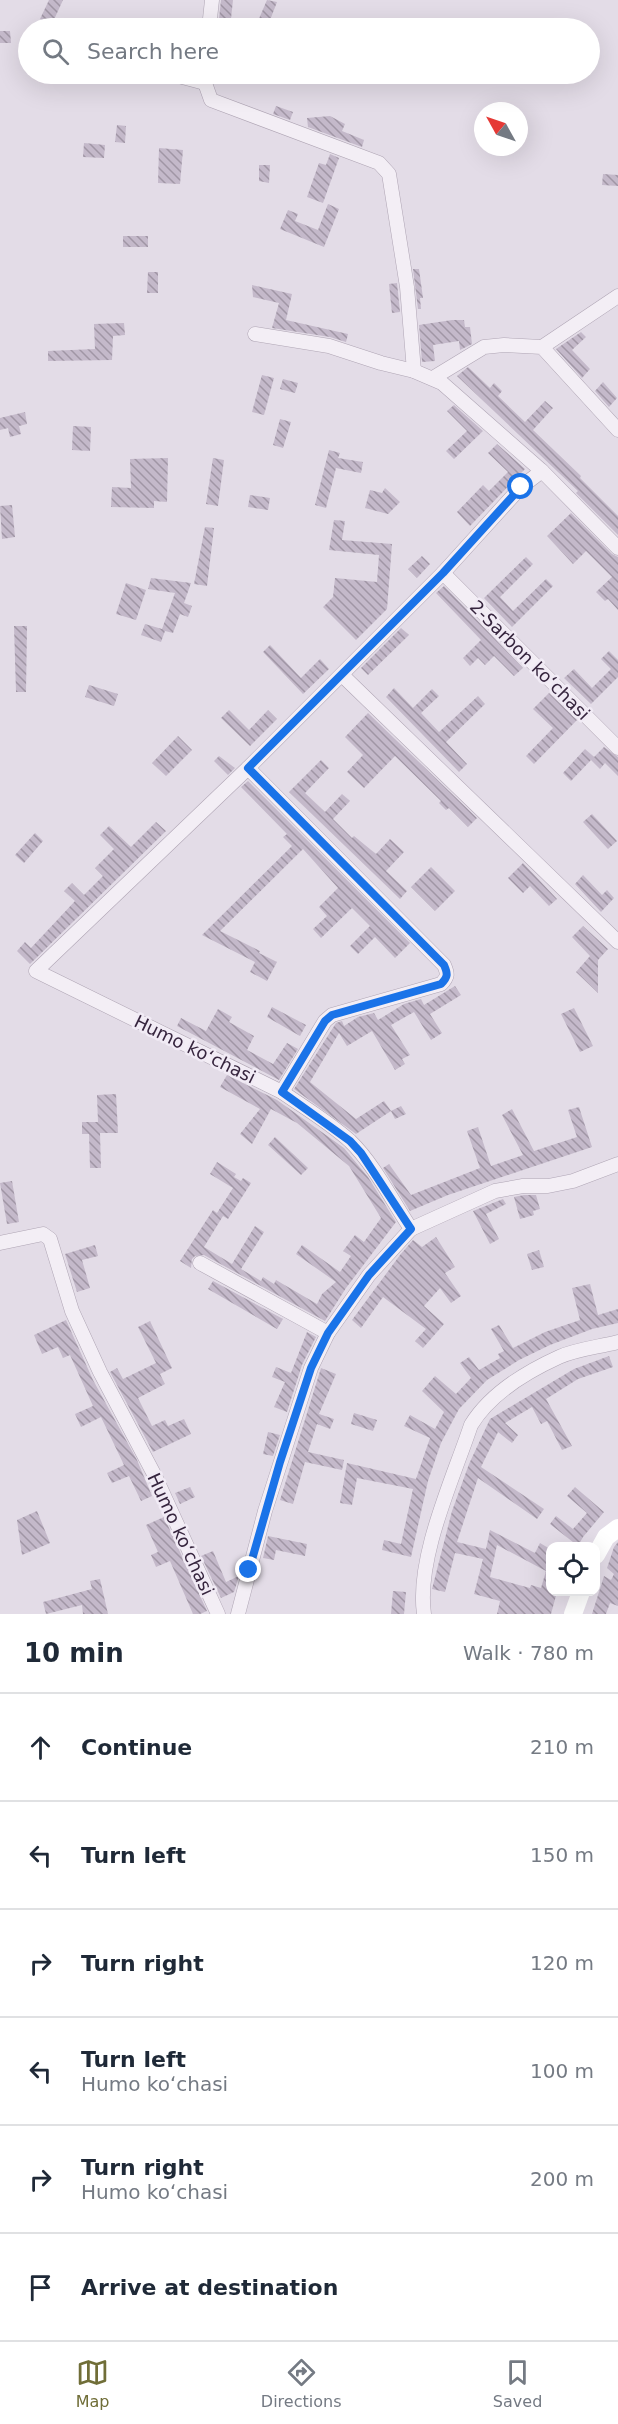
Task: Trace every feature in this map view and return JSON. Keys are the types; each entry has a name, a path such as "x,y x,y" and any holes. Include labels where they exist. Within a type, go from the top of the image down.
{"street":[{"path":"209,18 212,0"},
{"path":"207,84 211,100 379,163 385,168 389,174 407,287 414,371"},
{"path":"433,378 484,348 504,345 542,347 618,297"},
{"path":"255,334 329,346 414,371 442,383 543,471 618,548"},
{"path":"542,347 618,430"},
{"path":"282,1092 325,1021 332,1015 441,984 447,979 448,974 444,965 248,768 443,573 521,487 543,471"},
{"name":"2-Sarbon koʻchasi","path":"443,573 618,748"},
{"path":"342,675 618,942"},
{"name":"Humo koʻchasi","path":"238,1614 280,1462 311,1368 328,1333 369,1275 411,1229 361,1153 350,1141 282,1092 36,972 248,768"},
{"path":"411,1229 495,1191 573,1181 618,1164"},
{"name":"Humo koʻchasi","path":"0,1243 43,1234 50,1239 72,1311 100,1372 155,1476 219,1614"},
{"path":"200,1263 328,1333"},
{"path":"424,1614 421,1593 429,1549 471,1425 482,1407 501,1391 560,1357 618,1342"},
{"path":"600,1548 606,1538 618,1528"},
{"path":"573,1614 580,1596"}],"building":[{"path":"49,0 63,0 55,18 40,18"},
{"path":"221,0 233,0 231,18 219,18"},
{"path":"267,0 277,2 271,18 259,18"},
{"path":"0,31 10,31 11,43 0,43"},
{"path":"276,106 293,112 290,120 273,114"},
{"path":"330,116 345,124 342,131 364,140 362,147 308,127 307,118"},
{"path":"117,125 126,126 125,143 115,142"},
{"path":"84,143 105,145 104,158 83,157"},
{"path":"159,148 183,150 180,184 158,183"},
{"path":"330,154 339,158 323,203 307,197 319,163 326,165"},
{"path":"259,165 270,165 269,183 259,181"},
{"path":"603,174 618,175 618,186 602,185"},
{"path":"328,204 339,209 324,247 280,229 288,210 298,214 295,221 318,230"},
{"path":"123,236 148,236 148,247 123,247"},
{"path":"413,269 419,269 423,298 420,298 421,309 418,309"},
{"path":"148,272 158,272 158,293 147,293"},
{"path":"397,283 400,312 392,313 389,284"},
{"path":"252,285 292,294 286,320 348,334 346,342 330,337 272,328 279,303 253,297"},
{"path":"464,320 465,327 470,327 472,344 460,350 459,341 433,345 435,361 422,362 419,325"},
{"path":"124,323 125,335 113,336 112,360 48,361 48,351 95,349 94,324"},
{"path":"581,332 586,337 572,350 590,369 582,378 556,349"},
{"path":"468,367 490,388 494,383 502,391 498,396 525,422 545,401 553,408 533,430 581,476 580,478 618,516 618,535 576,493 578,491 457,376"},
{"path":"262,375 274,378 264,415 252,412"},
{"path":"283,379 298,383 295,393 280,389"},
{"path":"603,382 617,398 609,407 595,391"},
{"path":"454,405 483,431 454,459 446,451 467,431 447,411"},
{"path":"25,412 27,424 19,426 21,434 10,437 8,428 0,430 0,418"},
{"path":"280,419 291,422 283,448 273,445"},
{"path":"73,426 91,427 90,451 72,450"},
{"path":"497,444 525,469 470,526 457,512 483,485 489,491 508,472 488,453"},
{"path":"329,450 340,453 338,458 363,462 361,473 336,468 326,508 315,505"},
{"path":"168,458 167,502 154,501 154,508 111,507 112,487 131,488 130,459"},
{"path":"213,458 224,460 218,506 206,504"},
{"path":"385,488 400,502 388,514 365,508 370,490 382,493"},
{"path":"250,495 270,498 268,510 248,507"},
{"path":"12,505 15,537 2,539 0,506"},
{"path":"571,513 612,554 618,557 618,610 608,599 605,601 596,592 612,577 586,551 573,564 547,536"},
{"path":"334,520 345,521 342,540 392,544 387,609 356,640 323,607 333,597 335,578 377,582 379,555 329,550"},
{"path":"205,527 214,528 207,586 194,584"},
{"path":"422,556 430,564 417,578 408,569"},
{"path":"526,557 533,564 500,597 513,611 546,579 553,586 512,627 484,598"},
{"path":"151,578 191,583 184,603 192,606 188,617 180,614 173,633 165,631 161,642 141,635 145,624 162,629 175,593 148,589"},
{"path":"126,583 146,590 136,620 116,614"},
{"path":"444,586 523,668 514,676 494,656 485,665 478,658 470,666 463,658 481,640 436,593"},
{"path":"14,626 27,626 26,692 16,692"},
{"path":"401,628 409,635 368,675 361,668"},
{"path":"270,645 301,678 320,659 329,669 303,694 263,652"},
{"path":"609,651 618,660 618,677 591,704 564,678 574,669 592,688 611,669 601,659"},
{"path":"89,685 118,694 114,706 85,697"},
{"path":"394,688 413,708 432,689 439,696 421,713 439,732 478,696 485,704 446,742 467,764 459,772 386,697"},
{"path":"549,693 577,720 534,764 526,756 553,728 533,709"},
{"path":"229,710 249,730 268,710 277,719 250,746 221,718"},
{"path":"368,713 477,818 468,827 449,808 446,810 439,803 441,801 395,756 364,788 347,772 363,755 345,737"},
{"path":"178,736 192,750 166,776 152,763"},
{"path":"604,747 618,757 618,776 605,763 600,769 591,760 571,781 563,773 585,749 594,757"},
{"path":"219,756 235,768 228,775 214,761"},
{"path":"321,760 329,768 305,793 325,812 342,794 350,801 333,819 352,838 354,836 376,854 390,839 404,852 386,871 407,891 400,899 289,792"},
{"path":"248,781 410,943 395,958 375,937 358,954 350,946 370,926 352,908 321,938 313,929 327,916 319,907 338,888 303,849 220,931 277,962 267,981 250,972 255,962 202,935 292,846 283,837 287,834 241,787"},
{"path":"592,814 617,841 608,849 583,822"},
{"path":"156,822 166,831 30,964 17,951 25,942 31,948 75,901 64,891 72,883 84,895 103,876 95,868 114,849 100,835 109,826 131,847"},
{"path":"35,833 43,841 24,863 15,855"},
{"path":"523,863 557,899 549,906 530,886 523,893 508,878"},
{"path":"431,867 455,891 435,911 411,887"},
{"path":"583,875 602,895 607,890 614,898 601,912 575,884"},
{"path":"583,926 608,949 598,960 598,993 576,972 590,956 572,937"},
{"path":"455,986 461,995 430,1014 442,1033 431,1040 414,1012 391,1025 410,1055 402,1059 405,1064 395,1070 372,1031 347,1046 339,1033 310,1082 356,1119 384,1101 391,1111 356,1134 294,1089 336,1023 342,1021 344,1026 358,1017 374,1013 378,1020 404,1004 421,999 424,1005"},
{"path":"272,1007 306,1025 300,1036 267,1017"},
{"path":"574,1008 593,1046 580,1052 561,1014"},
{"path":"218,1009 232,1017 229,1022 254,1036 247,1050 273,1064 287,1043 298,1049 279,1080 177,1026 181,1018 206,1031"},
{"path":"227,1075 277,1100 344,1148 368,1177 396,1222 346,1288 325,1321 204,1255 195,1256 192,1259 191,1268 180,1261 213,1210 217,1213 233,1188 210,1174 217,1162 236,1174 234,1177 241,1181 243,1178 251,1183 228,1219 223,1216 204,1247 232,1264 255,1226 264,1232 241,1269 261,1281 263,1277 274,1284 276,1280 317,1304 322,1294 336,1282 296,1254 302,1245 340,1272 351,1256 343,1251 355,1235 364,1242 381,1218 349,1166 297,1123 271,1109 252,1144 240,1134 260,1109 220,1087"},
{"path":"116,1094 118,1133 100,1133 101,1168 90,1168 89,1134 82,1134 82,1122 98,1122 97,1095"},
{"path":"401,1106 406,1114 395,1119 391,1111"},
{"path":"579,1107 592,1147 448,1195 410,1211 383,1168 389,1164 411,1195 480,1168 467,1131 478,1127 491,1166 523,1155 502,1115 512,1109 534,1151 577,1137 568,1110"},
{"path":"275,1137 308,1168 301,1175 268,1145"},
{"path":"12,1181 19,1222 7,1224 0,1183"},
{"path":"536,1195 540,1209 533,1211 534,1215 520,1219 514,1197"},
{"path":"503,1199 506,1204 486,1214 499,1239 490,1244 473,1211"},
{"path":"436,1237 455,1267 445,1273 461,1296 451,1303 440,1288 424,1306 444,1324 423,1348 415,1341 426,1329 383,1297 361,1328 352,1320 413,1240 422,1247"},
{"path":"95,1245 98,1256 82,1260 90,1288 77,1292 65,1254"},
{"path":"539,1250 544,1267 532,1270 527,1254"},
{"path":"213,1281 283,1319 277,1329 208,1289"},
{"path":"590,1284 598,1315 618,1309 618,1323 592,1329 550,1345 519,1360 487,1380 459,1409 441,1443 428,1481 411,1557 382,1550 384,1540 401,1544 413,1489 357,1478 352,1505 340,1503 347,1463 416,1479 430,1438 404,1426 410,1415 435,1429 444,1412 422,1391 435,1376 456,1394 471,1378 460,1363 469,1357 479,1370 500,1358 498,1354 504,1351 491,1329 499,1325 513,1348 545,1332 580,1320 572,1288"},
{"path":"66,1320 93,1380 137,1460 152,1496 141,1501 129,1476 112,1483 107,1473 124,1465 101,1417 81,1427 75,1414 93,1406 70,1355 63,1358 58,1347 42,1354 34,1335"},
{"path":"150,1321 172,1368 160,1374 165,1384 138,1398 152,1426 165,1420 168,1426 184,1419 191,1434 153,1452 110,1372 117,1368 123,1379 156,1363 138,1327"},
{"path":"307,1332 316,1337 302,1365 287,1412 274,1407 285,1382 272,1377 276,1367 291,1373"},
{"path":"609,1356 613,1367 578,1379 546,1399 572,1446 562,1450 547,1421 541,1424 532,1407 505,1423 518,1435 512,1443 498,1432 481,1467 544,1509 537,1519 478,1478 457,1542 486,1549 490,1530 535,1553 540,1543 546,1547 546,1571 546,1596 556,1596 551,1614 497,1614 500,1601 474,1594 483,1559 455,1553 445,1592 432,1589 452,1511 469,1464 490,1419 574,1369","holes":["497,1545 546,1571 541,1588 531,1585 530,1588 490,1577"]},
{"path":"321,1368 336,1374 319,1414 334,1419 330,1429 317,1424 308,1452 344,1460 342,1470 305,1462 293,1504 280,1500"},
{"path":"354,1413 377,1420 373,1431 351,1424"},
{"path":"268,1432 280,1435 273,1456 263,1454"},
{"path":"190,1487 195,1497 180,1504 175,1493"},
{"path":"575,1487 604,1512 580,1542 573,1542 550,1524 556,1516 573,1529 587,1513 567,1496"},
{"path":"37,1511 50,1543 22,1555 17,1520"},
{"path":"164,1517 207,1611 200,1614 193,1614 170,1561 156,1567 151,1555 158,1552 146,1525"},
{"path":"268,1536 307,1544 305,1556 276,1550 274,1560 263,1558"},
{"path":"618,1542 618,1606 610,1603 606,1614 592,1614 598,1596 600,1596 604,1576 611,1580 614,1574 607,1568"},
{"path":"213,1551 226,1582 239,1576 234,1592 221,1598 201,1556"},
{"path":"100,1579 108,1614 83,1614 82,1605 46,1614 43,1602 92,1589 90,1581"},
{"path":"393,1591 406,1592 404,1614 391,1614"}],"route":[{"path":"249,1570 280,1462 311,1368 328,1333 369,1275 411,1229 361,1153 350,1141 282,1092 325,1021 332,1015 441,984 447,979 448,974 444,965 248,768 443,573 521,487"}]}
